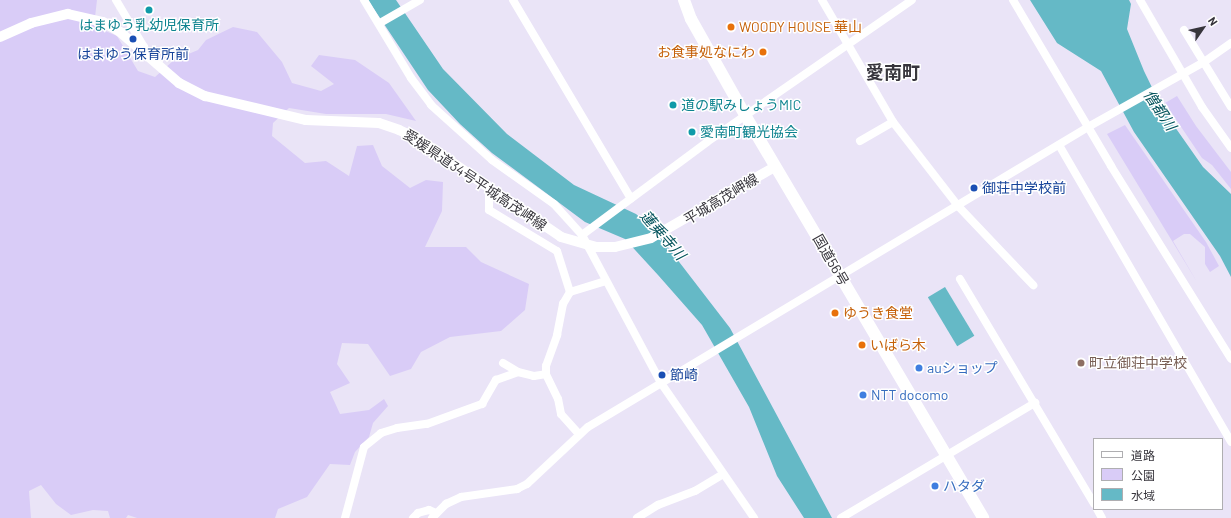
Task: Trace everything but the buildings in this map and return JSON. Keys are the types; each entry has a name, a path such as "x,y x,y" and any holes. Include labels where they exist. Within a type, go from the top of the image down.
{"highway":[{"name":"国道56号","path":"684,0 691,19 745,115 983,518"}],"main road":[{"name":"愛媛県道34号平城高茂岬線","path":"0,37 30,23 68,14 103,22 120,32 142,53 179,84 205,96 234,105 306,120 379,123 399,130 418,139 540,224 578,239"},
{"name":"平城高茂岬線","path":"578,239 615,248 634,244 669,229 776,166"}],"street":[{"path":"116,0 144,47 142,53"},
{"path":"364,0 382,22 411,78 431,105 492,160 554,204 605,281 661,383 754,518"},
{"path":"382,22 420,0"},
{"path":"513,0 629,200"},
{"path":"822,0 893,122 959,207 1033,285"},
{"path":"578,239 745,115 912,0"},
{"path":"1013,0 1231,359"},
{"path":"1140,0 1202,106 1231,148"},
{"path":"1184,30 1204,62 1223,98 1231,107"},
{"path":"413,518 418,513 428,510 434,515 461,497 517,489 527,484 578,434 739,336 959,207 1058,145 1182,73 1204,62 1231,43"},
{"path":"860,141 893,122"},
{"path":"1058,145 1231,442"},
{"path":"489,195 490,210 557,251 570,292"},
{"path":"960,279 1036,403 1093,502"},
{"path":"578,434 561,414 558,399 546,374 546,366 557,335 563,304 570,292 605,281"},
{"path":"503,363 518,372 534,376 546,374"},
{"path":"345,518 364,447 381,433 397,428 427,424 482,404 496,380 518,372"},
{"path":"841,518 1036,403"},
{"path":"637,518 658,505 695,491 723,474"}],"green space":[{"path":"0,0 97,0 94,26 117,36 138,71 155,77 174,60 198,50 206,40 233,27 257,32 282,62 292,83 321,91 334,84 311,66 319,55 355,60 389,83 416,121 386,114 326,114 289,108 273,123 272,136 305,163 326,161 349,176 357,146 373,145 382,166 410,188 426,180 443,182 442,211 425,247 466,247 481,262 529,284 525,310 501,331 450,337 421,352 411,369 390,376 368,344 342,343 337,364 350,383 330,392 340,414 369,410 384,399 388,406 373,423 369,437 355,452 350,465 330,464 307,497 278,509 275,518 137,518 128,515 126,518 110,518 108,511 93,510 71,515 56,504 41,485 29,491 31,518 0,518"},
{"path":"1177,96 1196,126 1231,172 1231,189 1212,165 1202,158 1165,103"},
{"path":"1125,125 1206,242 1219,266 1210,272 1205,264 1205,247 1190,234 1184,234 1173,241 1197,282 1107,134"}],"water":[{"path":"368,0 396,0 443,69 507,134 574,185 636,214 653,228 730,328 832,518 804,518 777,476 749,407 702,325 658,275 625,239 585,222 492,153 460,124 428,90"},
{"name":"僧都川","path":"1030,0 1129,0 1131,4 1127,29 1144,71 1163,110 1203,167 1231,194 1231,277 1220,256 1134,132 1101,71 1057,43"},
{"path":"945,287 974,336 957,346 928,297"}],"place":[{"name":"はまゆう乳幼児保育所","path":"149,10"},
{"name":"WOODY HOUSE 華山","path":"731,27"},
{"name":"はまゆう保育所前","path":"133,39"},
{"name":"お食事処なにわ","path":"763,52"},
{"name":"道の駅みしょうMIC","path":"673,105"},
{"name":"愛南町観光協会","path":"692,132"},
{"name":"御荘中学校前","path":"974,188"},
{"name":"ゆうき食堂","path":"835,313"},
{"name":"いばら木","path":"862,345"},
{"name":"町立御荘中学校","path":"1081,363"},
{"name":"auショップ","path":"919,368"},
{"name":"節崎","path":"662,375"},
{"name":"NTT docomo","path":"863,395"},
{"name":"ハタダ","path":"935,486"}],"district":[{"name":"愛南町","path":"893,72"}],"water label":[{"name":"蓮乗寺川","path":"663,235"}]}
